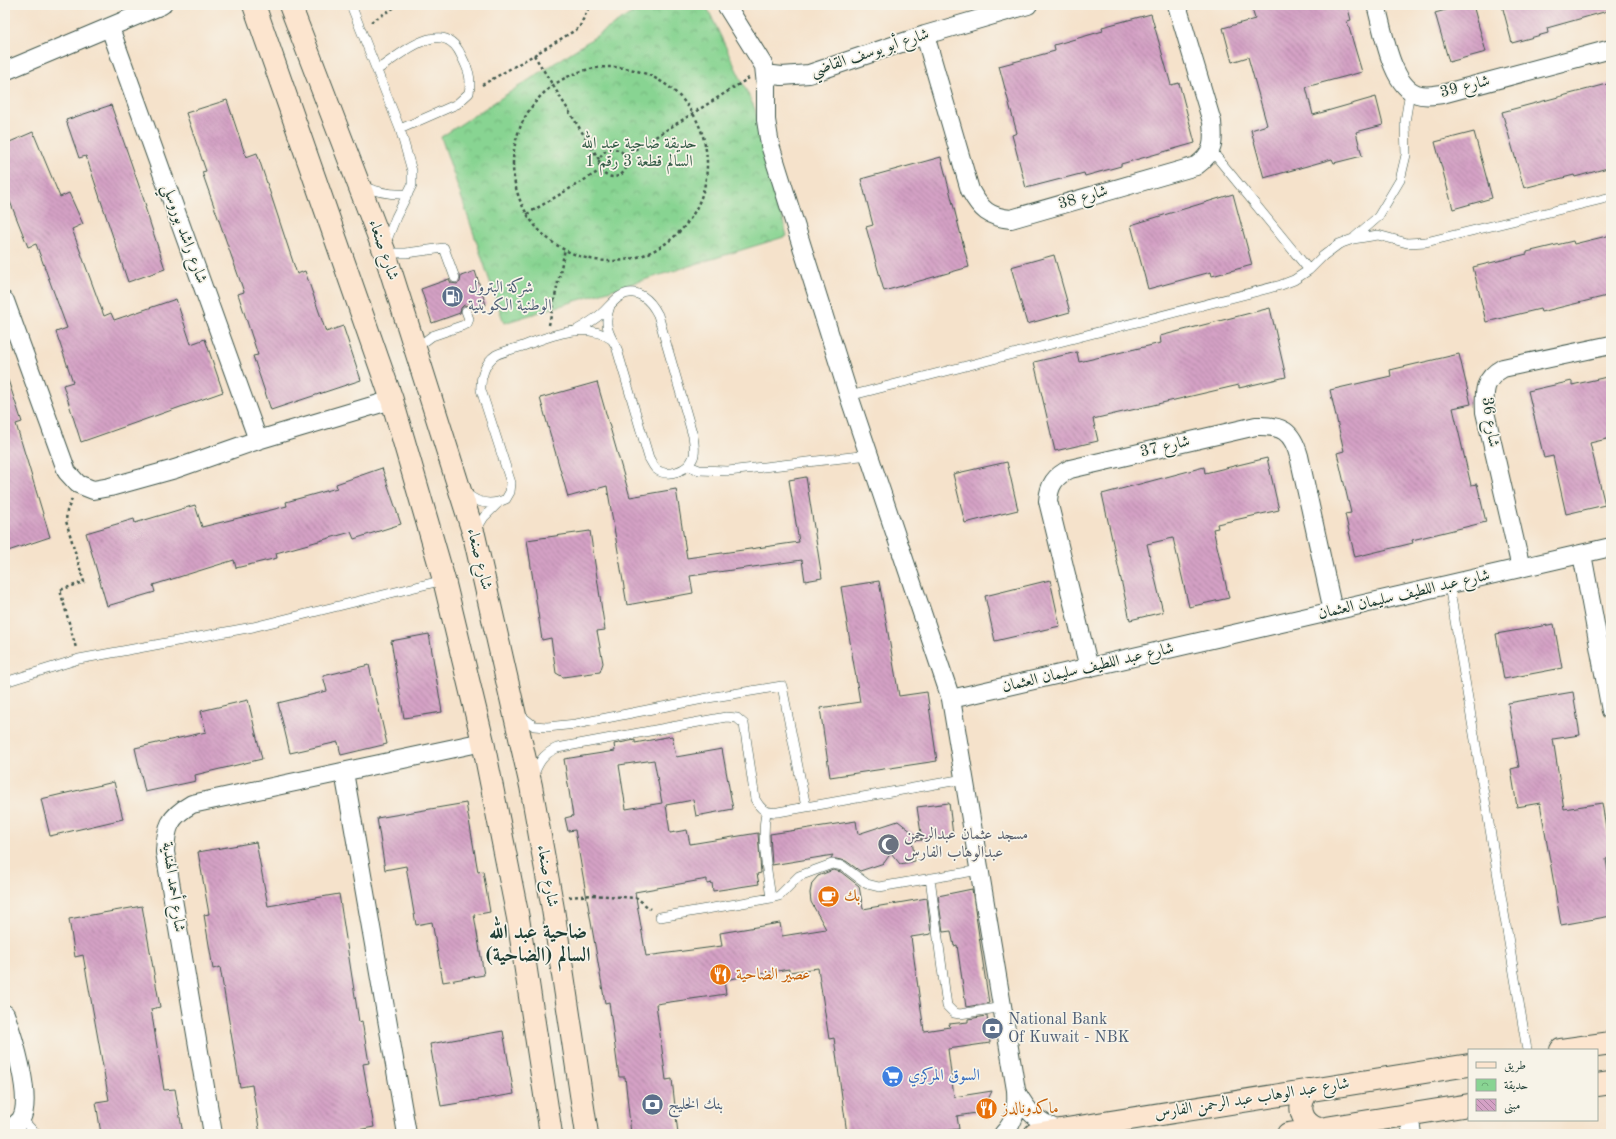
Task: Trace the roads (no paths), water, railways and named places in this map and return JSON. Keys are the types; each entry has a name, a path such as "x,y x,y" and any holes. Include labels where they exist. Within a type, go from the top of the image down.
{"main road":[{"path":"254,5 268,41 392,400 444,580 482,742 518,918 551,1134"},
{"name":"شارع صنعاء","path":"290,5 385,251 474,535 531,786 552,904 587,1134"},
{"path":"268,41 273,47 281,50 289,50 296,45 300,38 300,30"},
{"path":"291,108 290,95 294,85 304,79 316,81 324,90"},
{"path":"518,918 526,923 540,924 546,922 552,904"},
{"path":"527,972 530,965 535,960 543,957 557,963 562,970"},
{"path":"1569,1049 1611,1043"},
{"name":"شارع عبد الوهاب عبد الرحمن الفارس","path":"1035,1134 1468,1064"},
{"path":"1598,1085 1611,1082"},
{"path":"1309,1090 1303,1097 1301,1113 1311,1126 1318,1129"},
{"path":"1271,1096 1279,1100 1284,1106 1287,1114 1287,1122 1280,1134"},
{"path":"1288,1134 1318,1129 1410,1125 1468,1105"}],"street":[{"path":"5,71 162,5"},
{"path":"726,5 764,66 766,120 770,145 849,396 951,699 1016,1090 1017,1109 1010,1127 1003,1134"},
{"name":"شارع أبو يوسف القاضي","path":"765,74 782,76 809,74 925,35 1028,5"},
{"path":"1176,5 1212,122 1214,138 1211,150"},
{"path":"1376,5 1394,69 1401,82 1410,91"},
{"name":"شارع راشد بوروسلي","path":"110,28 258,440"},
{"name":"شارع 38","path":"925,35 970,190 977,203 997,218 1011,219 1196,166 1206,158 1211,150"},
{"name":"شارع 39","path":"1410,91 1418,94 1442,94 1611,48"},
{"path":"5,301 67,472 78,484 94,490 174,469 258,440 392,400"},
{"name":"شارع 36","path":"1521,568 1485,412 1484,396 1487,383 1492,374 1503,368 1611,345"},
{"name":"شارع 37","path":"1089,668 1048,502 1049,490 1054,480 1070,469 1085,465 1256,426 1270,425 1282,429 1290,435 1295,444 1333,611"},
{"name":"شارع عبد اللطيف سليمان العثمان","path":"951,699 1611,547"},
{"path":"1582,554 1610,703"},
{"name":"شارع أحمد الهندية","path":"213,1134 165,852 165,835 170,823 179,812 192,804 482,742"},
{"path":"344,772 407,1134"},
{"path":"5,1014 14,1039 25,1095 21,1118 6,1134"},
{"path":"1016,1090 1026,1108 1040,1122 1058,1130"}],"lane":[{"path":"351,5 400,129 412,171 412,185 396,217 385,251 406,253 444,248 455,278"},
{"path":"377,70 428,38 438,36 447,38 458,48 466,63 471,80 469,93 457,104 400,129"},
{"path":"1353,239 1378,217 1400,180 1406,155 1405,122 1410,91"},
{"path":"1211,150 1309,270"},
{"path":"360,184 391,195 408,194"},
{"path":"849,396 1294,280 1309,270 1323,256 1339,244 1353,239 1378,235 1407,243 1426,242 1611,197"},
{"path":"460,487 471,498 479,502 490,504 506,499 510,492 511,484 481,390 480,381 484,369 495,356 547,338 575,331 590,330 603,333 611,339 616,346 649,458 655,468 662,472 680,471 689,466 694,457 694,436 658,315 652,302 635,293 625,294 600,315 575,331"},
{"path":"610,306 606,323 611,339"},
{"path":"416,348 432,336 467,324 469,319 466,311"},
{"path":"689,466 699,470 728,471 869,455"},
{"path":"474,535 484,517 499,502"},
{"path":"5,682 79,659 253,627 444,580"},
{"path":"1449,584 1527,1049"},
{"path":"514,708 524,719 534,726 547,727 576,724 708,698 782,686 806,807"},
{"path":"531,786 541,759 548,752 557,748 726,717 737,718 744,724 747,734 755,799 760,809 766,812 778,812 964,779"},
{"path":"766,812 763,826 764,844 771,898"},
{"path":"660,917 779,896 799,876 832,864 843,866 867,884 879,886 980,870"},
{"path":"930,878 947,1006 954,1013 960,1014 1003,1007"},
{"path":"21,1118 36,1134"}],"place":[{"name":"شركة البترول الوطنية الكويتية","path":"453,297"},
{"name":"مسجد عثمان عبدالرحمن عبدالوهاب الفارس","path":"889,844"},
{"name":"بك","path":"828,897"},
{"name":"عصير الضاحية","path":"721,975"},
{"name":"National Bank Of Kuwait - NBK","path":"993,1029"},
{"name":"السوق المركزي","path":"892,1076"},
{"name":"بنك الخليج","path":"652,1105"},
{"name":"ماكدونالدز","path":"987,1109"}],"district":[{"name":"ضاحية عبد الله السالم (الضاحية)","path":"538,944"}],"park label":[{"name":"حديقة ضاحية عبد الله السالم قطعة 3 رقم 1","path":"639,153"}]}
